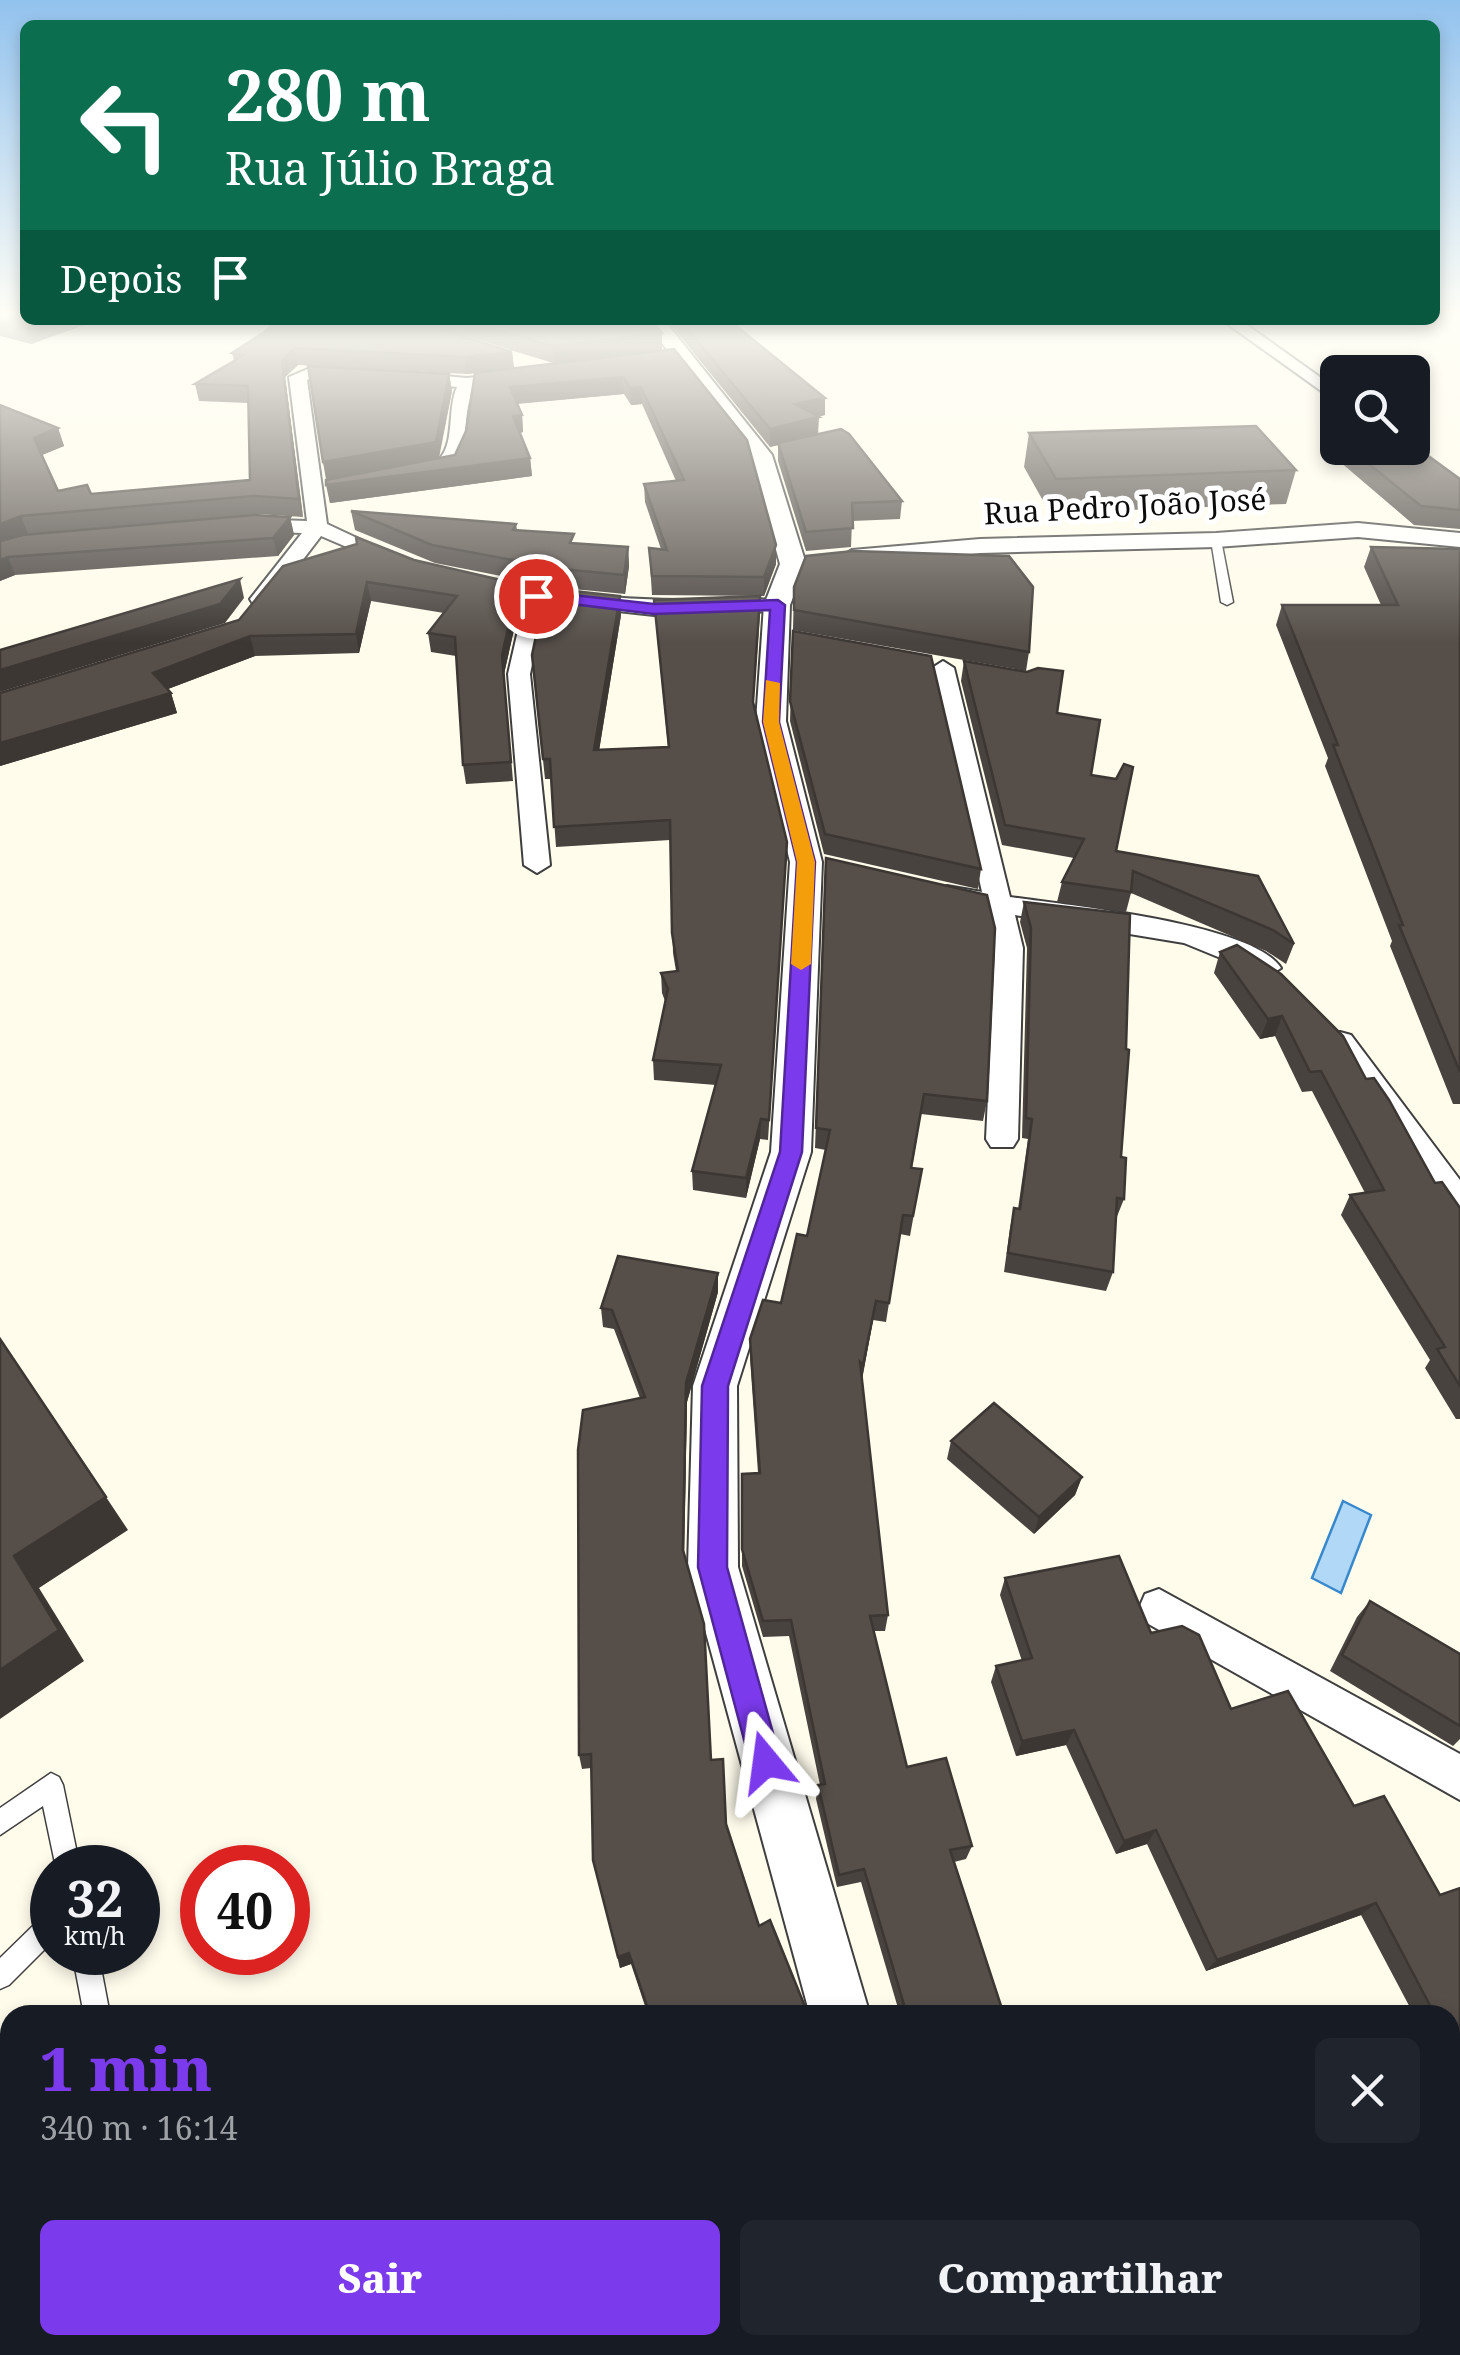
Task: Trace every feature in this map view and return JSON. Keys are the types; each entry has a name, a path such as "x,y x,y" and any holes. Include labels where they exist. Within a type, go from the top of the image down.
{"street":[{"path":"247,616 316,527 326,490 309,423"},
{"path":"409,476 447,467 454,459 456,423"},
{"path":"740,423 770,453 812,562 781,628 771,722 824,866 791,1152 715,1386 712,1567 837,2005"},
{"path":"223,527 316,527 424,571"},
{"name":"Rua Pedro João José","path":"812,562 980,546 1216,540 1358,530 1460,540"},
{"path":"462,579 536,596 781,628"},
{"path":"536,596 520,674 536,865"},
{"path":"976,673 934,666 1010,948 1002,1139"},
{"path":"912,886 1002,907 1157,929 1221,946 1266,966 1289,988"},
{"path":"1324,1022 1460,1204"},
{"path":"1159,1608 1460,1778"}],"lane":[{"path":"1216,540 1228,602"},
{"path":"0,1823 52,1785 64,1845"},
{"path":"0,1976 30,1947"},
{"path":"89,1975 95,2005"}],"water":[{"path":"1343,1501 1371,1515 1341,1593 1312,1578"}],"building":[{"path":"0,423 45,423 58,428 34,438 58,491 87,485 91,494 250,480 249,423 290,423 299,499 253,496 21,516 0,524"},
{"path":"317,423 440,423 436,442 323,462"},
{"path":"467,423 516,423 530,458 326,485 326,480 455,455"},
{"path":"658,423 733,423 747,440 776,545 764,577 652,576 649,548 667,550 644,484 684,480"},
{"path":"765,423 795,423 770,429"},
{"path":"1256,426 1296,470 1056,479 1029,433"},
{"path":"841,429 902,501 852,503 853,528 806,532 778,443"},
{"path":"1430,457 1460,479 1460,510 1421,506 1370,465 1430,465"},
{"path":"351,511 516,524 513,530 574,534 570,543 628,547 624,575 561,569 432,545"},
{"path":"254,515 290,517 273,538 0,560 0,541 23,535"},
{"path":"356,537 414,560 518,584 502,655 511,762 463,765 455,637 428,633 457,596 367,582 356,634 250,636 153,673 171,693 0,743 0,693 239,620 283,566 357,544"},
{"path":"1371,547 1460,549 1460,1072 1399,925 1403,925 1333,745 1338,745 1282,605 1398,605"},
{"path":"853,551 1009,556 1033,587 1029,652 794,610 794,587 806,556"},
{"path":"240,579 220,604 0,670 0,650"},
{"path":"546,588 620,596 594,750 669,747 654,600 760,596 753,702 787,842 769,1120 761,1119 746,1178 692,1171 721,1065 653,1060 668,989 661,973 678,971 672,933 670,820 554,827 550,759 543,759 532,655"},
{"path":"793,631 931,656 981,869 825,834 790,701"},
{"path":"964,661 1027,672 1038,668 1063,671 1057,713 1100,720 1091,775 1116,779 1124,764 1133,767 1116,851 1258,876 1294,944 1273,930 1133,871 1131,892 1062,882 1084,839 1005,825"},
{"path":"826,858 987,895 995,928 987,1101 924,1094 911,1168 922,1169 913,1216 903,1215 889,1303 876,1301 863,1365 860,1362 888,1615 870,1616 907,1767 946,1758 972,1846 950,1850 1001,2005 904,2005 864,1869 839,1875 818,1785 825,1784 791,1620 763,1621 742,1549 742,1474 760,1473 750,1339 763,1300 781,1303 797,1234 807,1236 830,1130 816,1128"},
{"path":"1024,902 1130,914 1126,1049 1129,1050 1121,1157 1126,1158 1124,1199 1117,1198 1113,1272 1008,1253 1014,1208 1020,1209 1032,1119 1026,1118 1031,928"},
{"path":"1237,945 1281,974 1343,1036 1366,1079 1374,1078 1389,1100 1435,1183 1442,1182 1460,1208 1460,1386 1437,1349 1445,1347 1350,1195 1384,1190 1321,1071 1310,1072 1282,1016 1268,1019 1220,952"},
{"path":"618,1256 718,1273 686,1383 683,1550 704,1624 711,1760 723,1759 726,1824 759,1926 770,1920 804,2005 647,2005 629,1953 618,1957 593,1860 591,1754 579,1755 578,1450 583,1410 645,1397 612,1310 601,1308"},
{"path":"0,1339 106,1497 14,1556 59,1630 0,1670"},
{"path":"994,1403 1082,1477 1039,1517 951,1441"},
{"path":"1119,1556 1151,1633 1182,1626 1199,1635 1231,1709 1288,1691 1354,1806 1384,1796 1440,1895 1460,1888 1460,2005 1430,2005 1376,1903 1217,1960 1156,1830 1124,1841 1074,1730 1022,1741 996,1666 1032,1658 1005,1578"},
{"path":"1370,1601 1460,1654 1460,1726 1342,1655"}],"slow traffic":[{"path":"772,683 771,722 806,862 801,964"}],"route":[{"path":"536,596 654,609 778,605 771,722 806,862 791,1152 715,1386 712,1567 766,1762"}]}
